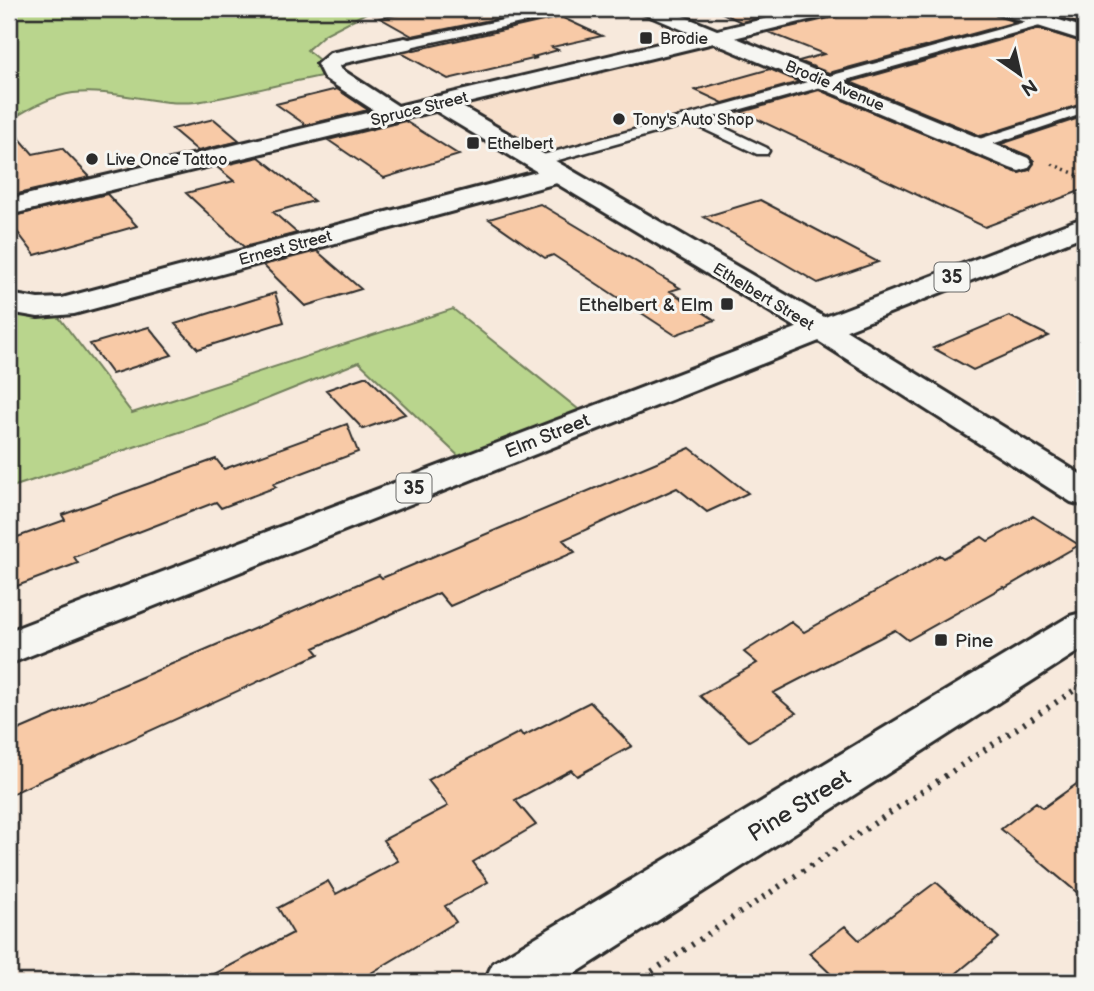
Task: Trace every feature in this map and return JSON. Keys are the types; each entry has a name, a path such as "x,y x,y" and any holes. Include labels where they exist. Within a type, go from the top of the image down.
{"street":[{"name":"Brodie Avenue","path":"650,9 1019,163"},
{"name":"Spruce Street","path":"9,207 830,9"},
{"path":"1004,9 1085,35"},
{"path":"395,114 332,73 328,64 338,58 405,44"},
{"name":"Ethelbert Street","path":"439,103 820,328 1085,494"},
{"name":"Ernest Street","path":"9,303 38,308 63,307 548,167"},
{"name":"Elm Street","path":"9,648 1085,225"},
{"name":"Pine Street","path":"513,982 1085,627"}],"lane":[{"path":"405,44 572,9"},
{"path":"548,167 693,118 1043,21"},
{"path":"975,145 1085,109"},
{"path":"693,118 762,151"}],"path":[{"path":"636,982 1085,683"}],"shaded area":[{"path":"716,37 823,81 537,159 443,103"}],"green space":[{"path":"9,9 367,9 366,13 325,34 307,50 324,64 328,75 196,102 165,102 104,93 73,93 48,100 9,121"},
{"path":"9,304 54,311 132,413 453,309 588,417 467,464 359,362 207,423 9,488"}],"building":[{"path":"427,9 543,9 412,36 380,18"},
{"path":"714,9 796,9 741,22"},
{"path":"843,9 991,9 996,16 1016,22 829,73 799,61 824,54 768,32 838,16"},
{"path":"1031,9 1085,9 1085,25"},
{"path":"561,17 602,36 552,47 558,50 533,57 537,58 448,79 401,53"},
{"path":"1039,29 1085,43 1085,103 981,136 850,82"},
{"path":"770,69 799,82 723,103 695,90"},
{"path":"337,89 368,110 306,125 276,104"},
{"path":"819,90 1018,173 1030,170 1034,161 1029,156 1001,144 1085,116 1085,189 985,227 742,112"},
{"path":"214,119 240,141 198,151 172,129"},
{"path":"405,121 459,155 384,178 328,140"},
{"path":"9,126 33,154 62,148 90,177 9,196"},
{"path":"259,157 314,201 273,212 297,233 244,247 186,193 234,181 217,167"},
{"path":"107,194 137,226 35,255 9,221 9,217"},
{"path":"760,200 878,262 818,283 704,217"},
{"path":"540,204 680,288 670,291 715,320 675,335 553,255 545,258 489,219"},
{"path":"317,251 361,289 305,306 263,265"},
{"path":"275,293 284,322 198,349 175,324"},
{"path":"1009,316 1049,336 973,370 933,348"},
{"path":"149,327 172,355 112,374 90,344"},
{"path":"367,376 405,414 363,429 326,390"},
{"path":"347,424 358,452 273,484 276,487 221,508 216,502 74,557 78,563 9,589 9,540 65,520 62,515 216,459 224,469"},
{"path":"690,448 748,493 707,512 677,488 563,540 575,552 450,606 439,593 314,648 319,654 9,795 9,734 379,575 382,578"},
{"path":"1033,516 1079,545 908,640 895,630 773,693 796,713 749,741 700,696 757,663 744,652 791,622 804,632 940,555 944,558 982,537 988,541"},
{"path":"590,702 632,746 577,776 571,770 515,800 536,825 473,862 488,882 445,906 456,922 356,982 199,982 293,933 278,908 328,881 336,894 398,861 383,840 448,806 428,780 520,732 523,736"},
{"path":"1085,778 1085,899 1001,829 1036,802 1043,808"},
{"path":"936,882 999,938 946,982 839,982 809,953 845,926 859,940"}],"place":[{"name":"Brodie","path":"646,38"},
{"name":"Tony's Auto Shop","path":"619,119"},
{"name":"Ethelbert","path":"473,143"},
{"name":"Live Once Tattoo","path":"92,159"},
{"name":"Ethelbert & Elm","path":"727,304"},
{"name":"Pine","path":"941,640"}]}
